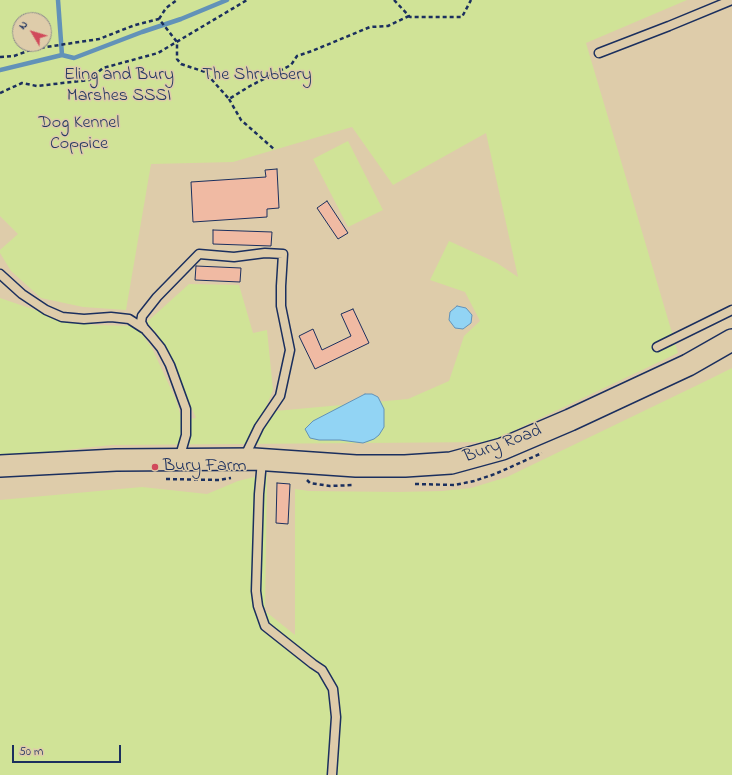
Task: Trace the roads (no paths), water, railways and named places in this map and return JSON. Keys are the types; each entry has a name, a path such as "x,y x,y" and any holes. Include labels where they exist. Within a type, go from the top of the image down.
{"street":[{"name":"Bury Road","path":"0,466 116,460 179,459 253,459 356,466 405,466 451,463 502,449 570,420 688,365 732,340"}],"lane":[{"path":"599,53 732,0"},
{"path":"179,459 186,435 186,409 170,365 161,348 144,328 141,322 142,316 157,297 199,254 234,257 283,254 281,306 290,350 280,396 259,427 253,459 259,494 256,591 258,606 265,626 322,670 333,689 336,717 332,775"},
{"path":"0,274 22,294 46,310 62,317 84,319 111,317 129,319 144,328"},
{"path":"657,347 732,310"}],"water":[{"path":"457,306 466,308 472,315 471,323 463,329 455,328 449,320 450,312"},
{"path":"365,394 372,394 378,397 384,409 384,427 379,435 374,439 363,443 310,438 305,429 313,421"}],"waterway":[{"path":"0,70 62,55 58,0"},
{"path":"62,55 74,58 181,19 227,0"}],"place":[{"name":"Bury Farm","path":"155,467"}],"park label":[{"name":"The Shrubbery","path":"257,76"},
{"name":"Eling and Bury Marshes SSSI","path":"119,86"},
{"name":"Dog Kennel Coppice","path":"79,134"}]}
